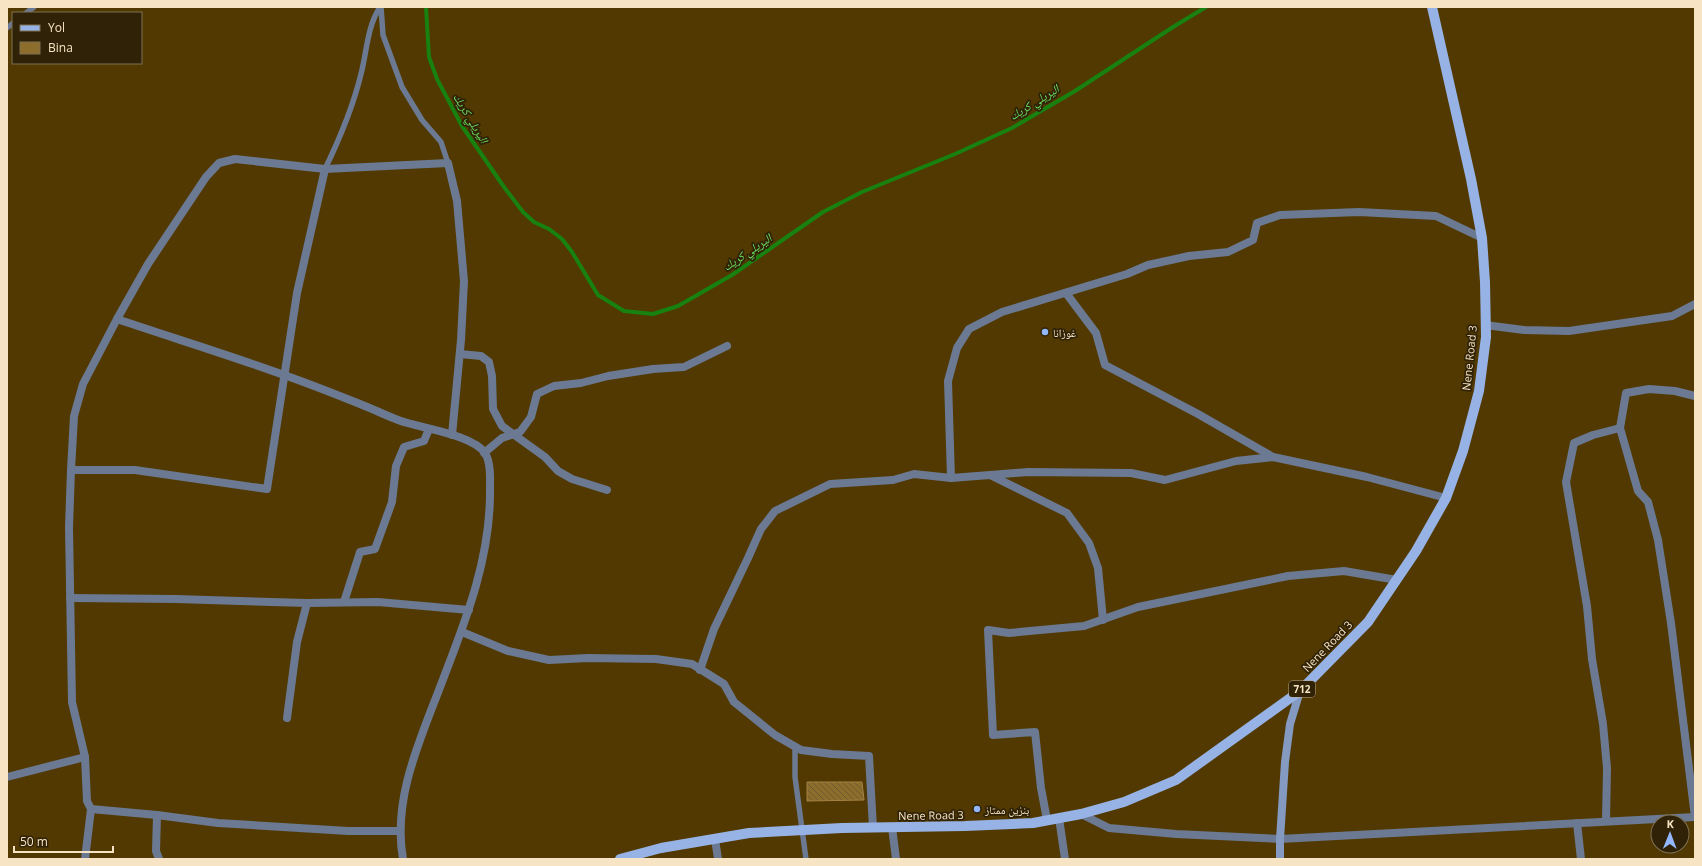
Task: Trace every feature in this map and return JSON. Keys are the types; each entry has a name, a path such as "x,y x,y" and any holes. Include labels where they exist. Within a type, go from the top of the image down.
{"main road":[{"name":"Nene Road 3","path":"620,859 661,848 749,833 1033,823 1081,814 1124,802 1176,780 1300,691 1368,622 1416,550 1446,498 1463,451 1479,391 1486,337 1482,238 1471,179 1432,7"}],"street":[{"path":"85,859 91,809 87,801 85,757 72,702 69,527 74,416 83,384 148,264 206,177 219,163 235,159 325,169 448,164 457,201 464,281 460,354 452,435"},
{"path":"71,470 135,470 267,489 297,293 325,169"},
{"path":"951,478 948,381 957,348 969,329 1002,312 1127,274 1148,265 1189,256 1228,252 1253,240 1257,223 1280,215 1359,212 1436,216 1482,238"},
{"path":"1066,293 1096,333 1105,365 1198,414 1273,457 1367,477 1446,498"},
{"path":"1485,325 1524,330 1569,332 1672,316 1695,304"},
{"path":"117,319 284,375 361,404 399,421 452,435 468,441 484,453 490,470 491,505 485,552 462,632 436,699 406,784 401,807 400,831 403,859"},
{"path":"484,453 502,438 520,432 531,417 537,394 554,386 581,383 608,376 653,369 684,367 727,346"},
{"path":"460,354 481,356 489,362 492,376 493,409 502,426 545,457 558,471 572,479 607,490"},
{"path":"1081,814 1109,828 1176,834 1280,839 1695,816 1671,623 1658,540 1648,502 1638,491 1620,428 1626,393 1649,389 1675,391 1695,396"},
{"path":"1606,820 1607,768 1603,724 1592,659 1587,606 1566,482 1574,443 1593,435 1620,428"},
{"path":"344,602 360,552 375,549 382,532 392,502 396,466 404,447 424,441 429,429"},
{"path":"700,670 714,629 761,529 775,511 830,484 893,480 914,474 951,478 1028,472 1131,473 1165,480 1236,461 1273,457"},
{"path":"990,475 1067,513 1089,543 1098,568 1103,620"},
{"path":"1048,820 1041,788 1035,732 993,735 988,630 1009,633 1084,626 1138,607 1288,576 1344,571 1397,580"},
{"path":"70,598 176,599 307,603 378,602 469,610"},
{"path":"287,718 297,642 307,603"},
{"path":"462,632 508,651 549,660 588,658 656,659 692,664 724,684 734,702 775,735 801,750 832,754 869,756 873,828"},
{"path":"1280,859 1286,755 1290,724 1300,691"},
{"path":"7,777 85,757"},
{"path":"91,809 157,815 218,823 348,831 400,831"},
{"path":"157,815 156,851 159,859"},
{"path":"1059,818 1065,859"},
{"path":"1577,823 1581,859"},
{"path":"892,827 896,859"},
{"path":"715,839 718,859"}],"lane":[{"path":"381,7 383,34 402,87 422,120 441,142 448,164"},
{"path":"325,169 344,130 361,75 373,19 381,7"},
{"path":"795,746 795,777 806,859"}],"building":[{"path":"807,782 862,782 864,800 807,801"}],"waterway":[{"name":"اليريلي كريك","path":"426,7 429,57 437,79 462,126 504,187 523,212 534,222 549,229 562,239 572,252 598,295 624,311 653,314 678,306 732,275 823,212 862,192 955,154 1012,128 1075,91 1206,7"}],"place":[{"name":"غوزانا","path":"1045,332"},
{"name":"بنزين ممتاز","path":"977,809"}]}
